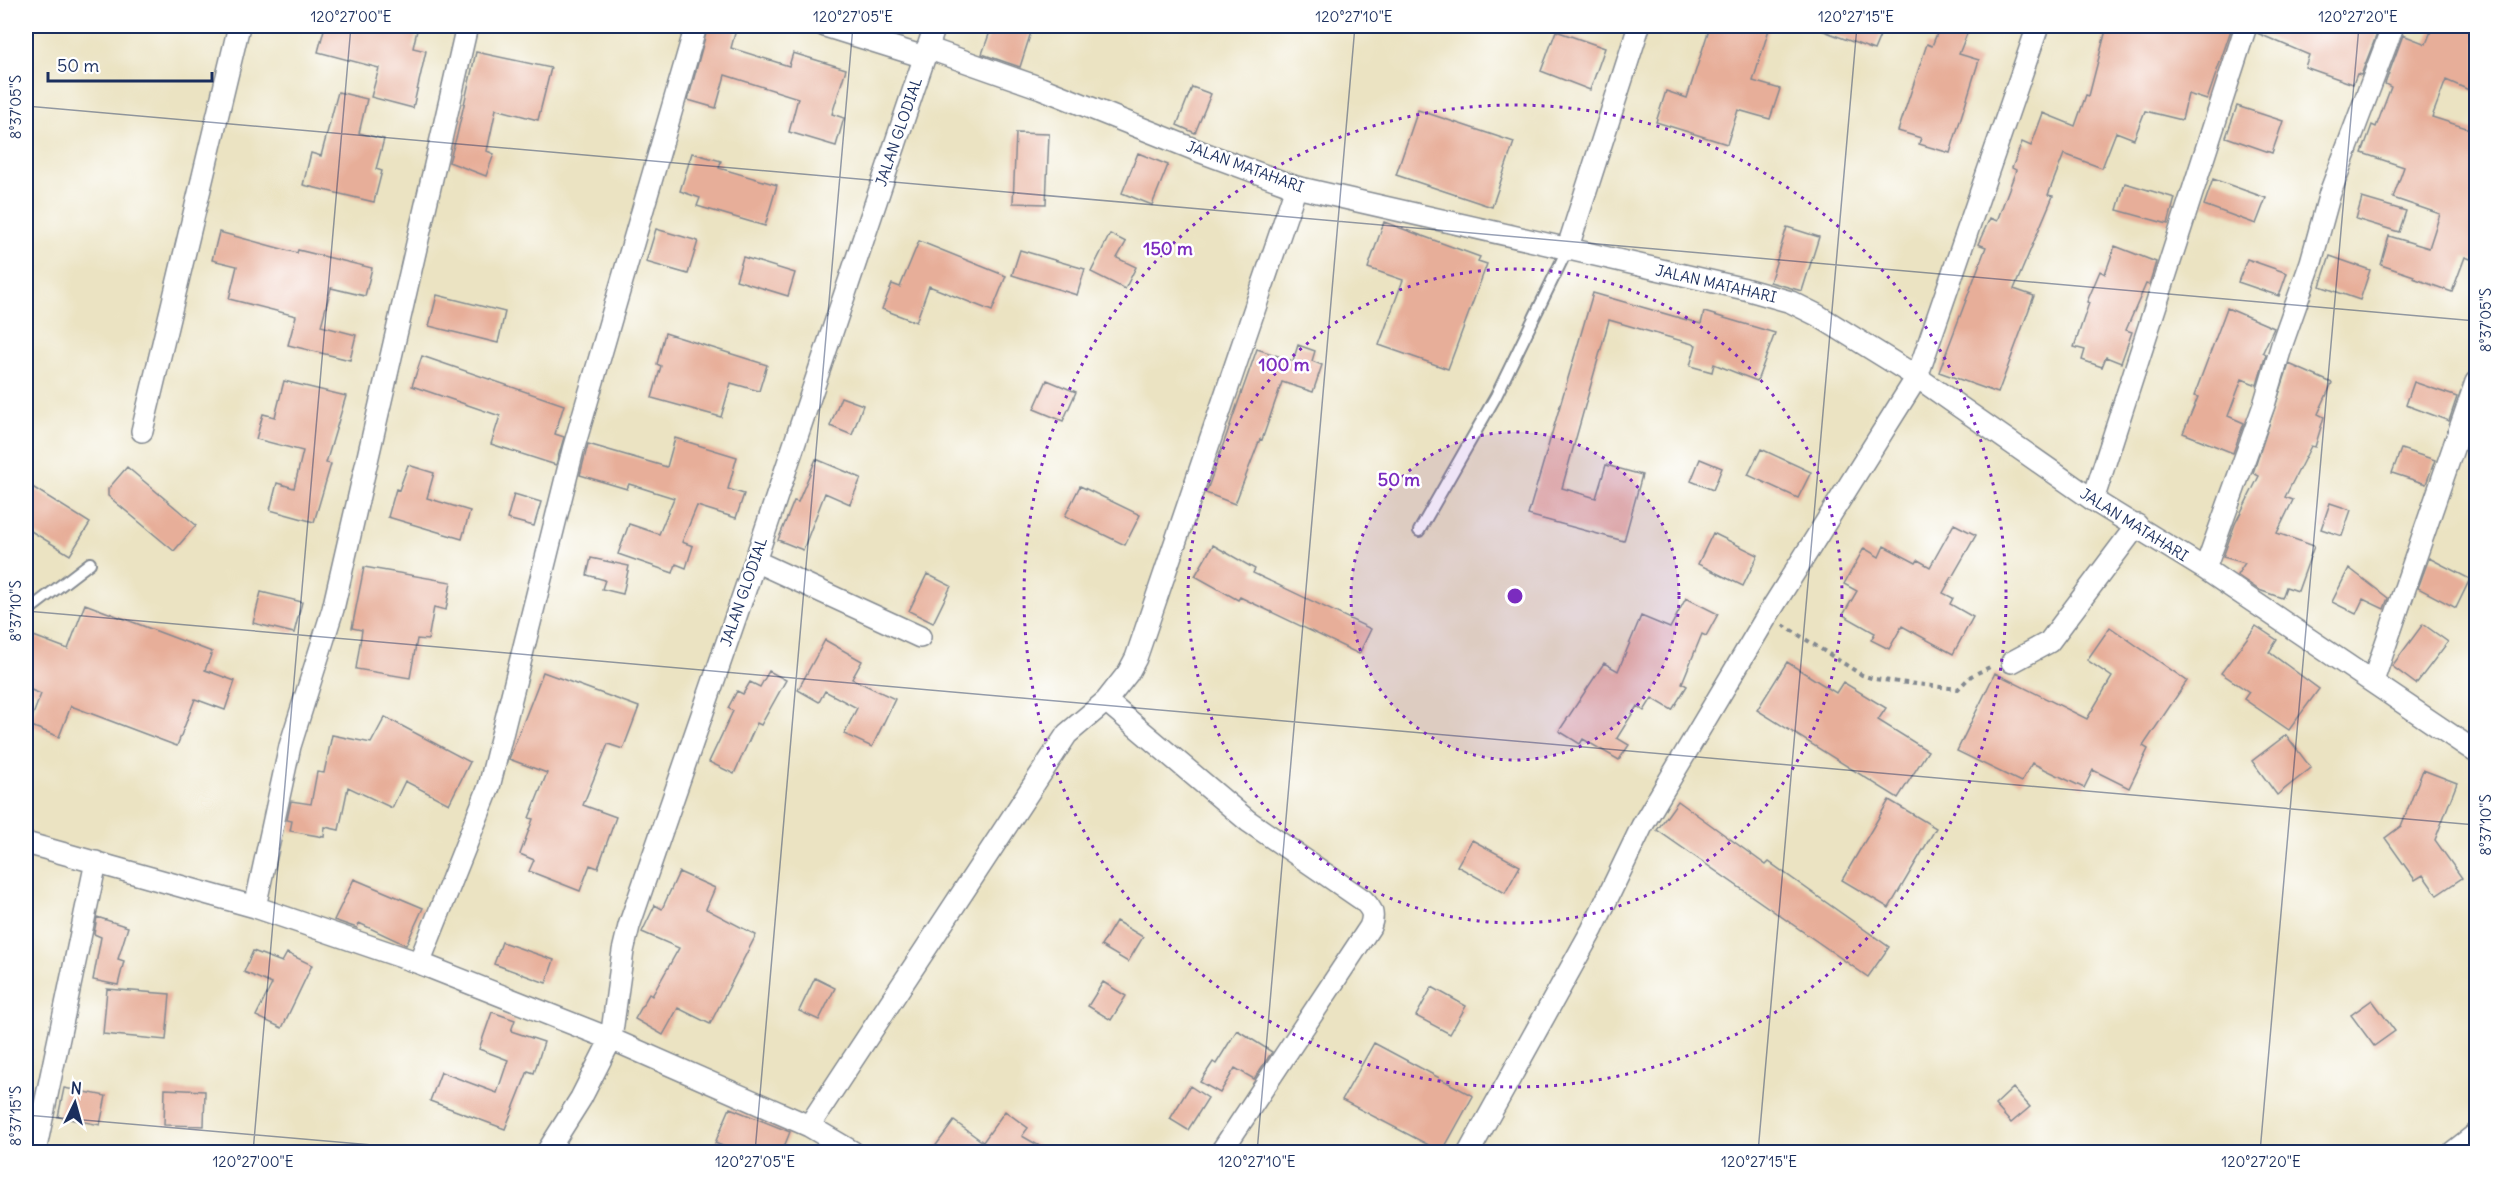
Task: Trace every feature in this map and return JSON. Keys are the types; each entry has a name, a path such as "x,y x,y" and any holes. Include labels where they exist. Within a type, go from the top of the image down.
{"street":[{"path":"142,431 240,26"},
{"path":"255,907 290,746 333,609 467,26"},
{"path":"419,963 489,787 573,450 696,26"},
{"name":"JALAN MATAHARI","path":"825,26 926,53 1041,88 1296,187 1745,289 1791,303 1817,315 1917,377 2093,500 2205,569 2476,752"},
{"name":"JALAN GLODIAL","path":"547,1152 581,1098 611,1040 623,951 629,926 935,26"},
{"path":"1567,250 1639,26"},
{"path":"1469,1152 1592,930 1642,826 1767,616 1917,377 2038,26"},
{"path":"2093,500 2246,26"},
{"path":"2205,569 2264,405 2283,341 2311,262 2330,193 2393,26"},
{"path":"809,1126 1067,734 1106,701 1137,658 1296,187"},
{"path":"2373,681 2476,382"},
{"path":"2012,662 2049,642 2137,525"},
{"path":"755,561 920,637"},
{"path":"1106,701 1248,821 1372,909 1373,919 1370,927 1221,1152"},
{"path":"26,843 255,907 419,963 611,1040 809,1126 853,1152"},
{"path":"34,1152 96,862"},
{"path":"2453,1152 2476,1134"}],"lane":[{"path":"1419,531 1496,396 1567,250"},
{"path":"26,612 90,562"}],"path":[{"path":"1767,616 1862,675 1874,679 1958,689 1978,671 2012,662"}],"building":[{"path":"325,26 341,26 358,30 359,26 418,26 413,48 426,51 413,108 371,97 379,68 318,52"},
{"path":"708,26 737,26 731,48 789,66 793,53 846,69 832,114 844,118 836,146 789,132 798,98 725,75 716,108 688,100"},
{"path":"992,26 1033,26 1020,67 982,54"},
{"path":"1710,26 1770,26 1753,81 1780,89 1770,119 1738,110 1727,144 1656,122 1666,91 1687,98"},
{"path":"1814,26 1884,26 1874,50"},
{"path":"1940,26 1970,26 1959,54 1979,60 1950,153 1919,144 1921,138 1898,131 1927,44 1932,46"},
{"path":"2107,26 2219,26 2231,30 2207,100 2188,94 2182,120 2145,111 2134,139 2116,132 2102,168 2064,154 2048,195 2053,196 2014,289 2034,296 1998,393 1939,372 1986,247 1978,244 1990,218 1997,221 2016,170 2012,168 2022,142 2031,146 2043,113 2075,126 2086,95 2089,96"},
{"path":"2258,26 2380,26 2361,75 2357,74 2353,84 2305,67 2309,55 2257,33"},
{"path":"2433,26 2476,26 2476,93 2446,80 2432,117 2476,131 2476,261 2465,257 2452,292 2381,265 2389,236 2429,248 2440,214 2393,198 2404,167 2362,153 2372,125 2376,127 2391,87 2385,84 2403,35 2426,44"},
{"path":"1556,31 1605,48 1590,90 1541,71"},
{"path":"476,52 551,68 538,120 496,109 487,151 494,154 486,176 449,162"},
{"path":"1192,87 1211,94 1195,133 1177,125"},
{"path":"338,92 367,99 359,133 384,139 376,169 382,171 374,202 303,185 311,153 321,156"},
{"path":"2237,106 2283,121 2272,153 2226,137"},
{"path":"1418,110 1514,142 1492,207 1396,175"},
{"path":"1016,133 1049,134 1046,204 1013,203"},
{"path":"692,153 721,161 719,168 777,185 765,226 697,206 700,198 680,191"},
{"path":"1138,153 1168,165 1152,205 1122,193"},
{"path":"2213,179 2266,198 2256,224 2204,205"},
{"path":"2125,183 2175,198 2168,224 2117,210"},
{"path":"2362,198 2406,211 2399,232 2356,219"},
{"path":"1384,222 1480,257 1478,261 1487,264 1448,369 1379,345 1403,280 1368,268"},
{"path":"1787,227 1819,237 1802,291 1770,282"},
{"path":"656,229 698,241 688,274 646,262"},
{"path":"219,232 297,253 298,250 372,268 365,296 331,288 321,326 356,335 350,360 288,345 296,316 229,299 237,266 212,260"},
{"path":"1110,234 1126,242 1117,258 1136,267 1125,289 1091,272"},
{"path":"919,241 1006,276 992,311 929,286 916,322 882,309 892,284 900,287"},
{"path":"2115,246 2156,262 2149,285 2146,284 2126,330 2132,332 2121,363 2106,357 2102,367 2082,360 2085,350 2074,347 2089,303 2087,302 2100,271 2105,274"},
{"path":"1020,250 1085,269 1077,295 1012,275"},
{"path":"2330,256 2370,270 2360,300 2320,286"},
{"path":"743,257 795,273 788,296 736,280"},
{"path":"2247,259 2287,273 2279,296 2238,282"},
{"path":"1593,293 1701,324 1704,312 1775,333 1757,381 1714,364 1712,372 1690,366 1696,345 1609,320 1562,488 1596,498 1606,465 1642,475 1624,541 1528,515"},
{"path":"437,295 505,312 498,343 429,326"},
{"path":"2227,308 2274,328 2263,352 2266,354 2257,385 2242,379 2228,416 2244,423 2233,453 2183,433 2198,397 2194,396"},
{"path":"665,333 767,365 759,391 731,383 721,417 652,398 661,366 657,364"},
{"path":"1298,345 1315,351 1312,361 1322,365 1313,392 1282,382 1262,440 1260,439 1235,504 1206,493 1257,349 1293,361"},
{"path":"422,356 564,405 555,434 564,437 556,465 491,444 500,416 412,386"},
{"path":"2289,364 2332,383 2318,414 2324,417 2315,447 2311,446 2285,497 2293,500 2277,533 2314,546 2298,591 2286,587 2282,598 2259,590 2237,575 2245,563 2223,557 2235,524 2259,476 2253,473"},
{"path":"1047,380 1076,392 1063,421 1034,409"},
{"path":"284,381 346,396 326,463 331,464 314,522 270,510 277,483 294,488 303,451 256,439 263,414 275,417"},
{"path":"2414,382 2457,397 2449,421 2406,405"},
{"path":"841,397 863,405 852,435 830,426"},
{"path":"675,438 737,457 728,489 744,494 736,518 697,506 682,542 693,546 686,568 676,564 673,573 618,554 629,524 659,534 674,498 629,484 627,489 580,475 588,444 667,467"},
{"path":"1761,449 1811,472 1798,498 1748,475"},
{"path":"2401,449 2435,460 2426,484 2392,473"},
{"path":"816,459 861,478 850,504 825,493 803,550 778,540 794,501 798,502"},
{"path":"1700,459 1722,468 1713,490 1691,481"},
{"path":"408,465 434,473 427,498 470,511 462,539 388,517 396,489 399,490"},
{"path":"127,467 196,525 174,551 108,496 108,489"},
{"path":"26,483 90,523 70,555 26,528"},
{"path":"1080,486 1140,515 1125,545 1065,516"},
{"path":"514,494 541,502 534,526 507,519"},
{"path":"2330,503 2351,510 2342,536 2321,529"},
{"path":"1954,524 1976,535 1943,593 1953,598 1950,604 1973,617 1953,654 1902,626 1889,649 1871,640 1875,633 1843,615 1857,591 1844,584 1864,548 1879,557 1884,546 1916,563 1918,560 1930,567"},
{"path":"1713,533 1758,555 1743,586 1698,564"},
{"path":"1213,545 1255,569 1253,573 1371,629 1359,654 1240,597 1238,600 1195,576"},
{"path":"591,558 629,566 623,594 602,589 605,580 587,575"},
{"path":"2429,558 2470,579 2456,608 2418,588"},
{"path":"364,567 451,582 446,610 434,607 428,640 417,639 410,678 356,669 362,630 352,628"},
{"path":"2349,568 2388,598 2384,609 2363,599 2356,614 2332,602"},
{"path":"927,574 951,586 933,623 909,611"},
{"path":"261,592 302,602 294,633 253,623"},
{"path":"1686,598 1718,614 1706,636 1702,634 1682,683 1687,686 1672,710 1652,698 1644,711 1637,706 1617,738 1629,745 1619,760 1583,739 1580,744 1559,731 1604,663 1618,671 1641,616 1670,628"},
{"path":"85,604 212,652 205,670 235,681 225,710 195,699 177,746 71,706 59,737 29,725 41,694 26,688 26,650 31,635 68,649"},
{"path":"2423,624 2448,642 2416,684 2392,666"},
{"path":"2256,626 2277,640 2269,652 2319,689 2289,730 2244,699 2249,692 2221,673"},
{"path":"2110,627 2187,681 2143,746 2148,749 2129,788 2093,770 2084,788 2032,763 2021,782 1957,751 1995,673 2087,719 2112,677 2087,660"},
{"path":"825,640 862,661 852,679 895,699 872,747 844,734 857,708 825,691 819,702 798,690"},
{"path":"1787,662 1836,693 1843,682 1886,708 1878,720 1928,751 1898,798 1757,710"},
{"path":"769,671 786,680 761,725 757,723 734,774 709,762 733,711 728,708 737,691 743,694 750,682 760,687"},
{"path":"543,672 639,707 623,749 608,744 583,805 616,817 598,868 590,865 580,891 529,871 534,860 520,854 533,819 529,818 547,773 509,759"},
{"path":"385,717 470,762 449,804 405,781 392,808 348,787 339,830 325,827 324,837 290,831 292,821 287,820 291,801 311,804 317,772 324,773 332,735 371,743"},
{"path":"2286,735 2311,768 2277,795 2252,761"},
{"path":"2423,770 2457,783 2435,840 2462,878 2437,895 2423,875 2415,880 2385,838 2401,826"},
{"path":"1889,800 1936,828 1889,908 1842,880"},
{"path":"1678,801 1766,865 1769,862 1889,947 1868,977 1657,830"},
{"path":"1472,840 1520,866 1505,893 1457,866"},
{"path":"679,872 715,888 706,909 756,935 710,1024 678,1008 663,1035 635,1019 649,994 652,996 679,948 642,932 655,905 662,909"},
{"path":"354,879 423,908 406,945 359,923 357,928 334,920"},
{"path":"97,917 128,927 118,959 124,961 118,985 93,980 101,937 94,934"},
{"path":"1116,921 1143,937 1128,962 1101,946"},
{"path":"502,942 554,960 546,983 494,964"},
{"path":"253,951 282,962 287,953 312,965 282,1028 256,1016 272,984 244,972"},
{"path":"815,978 835,988 819,1020 799,1011"},
{"path":"1103,982 1126,996 1111,1020 1088,1006"},
{"path":"1432,987 1466,1006 1450,1034 1416,1016"},
{"path":"107,989 170,994 166,1040 103,1034"},
{"path":"2372,1000 2395,1031 2374,1046 2351,1015"},
{"path":"492,1012 515,1020 511,1031 544,1042 534,1073 528,1071 505,1129 430,1101 441,1072 497,1093 508,1060 479,1049"},
{"path":"1237,1030 1272,1052 1254,1079 1235,1068 1220,1093 1200,1082 1213,1062 1216,1064"},
{"path":"1374,1043 1473,1096 1442,1152 1342,1100"},
{"path":"1190,1086 1208,1098 1188,1130 1170,1119"},
{"path":"64,1088 106,1096 100,1125 58,1117"},
{"path":"2013,1088 2030,1107 2011,1123 1995,1105"},
{"path":"165,1089 205,1091 204,1126 164,1125"},
{"path":"730,1108 790,1132 782,1152 738,1152 715,1143"},
{"path":"1005,1111 1028,1128 1022,1136 1050,1152 931,1152 954,1121 983,1142"}]}
